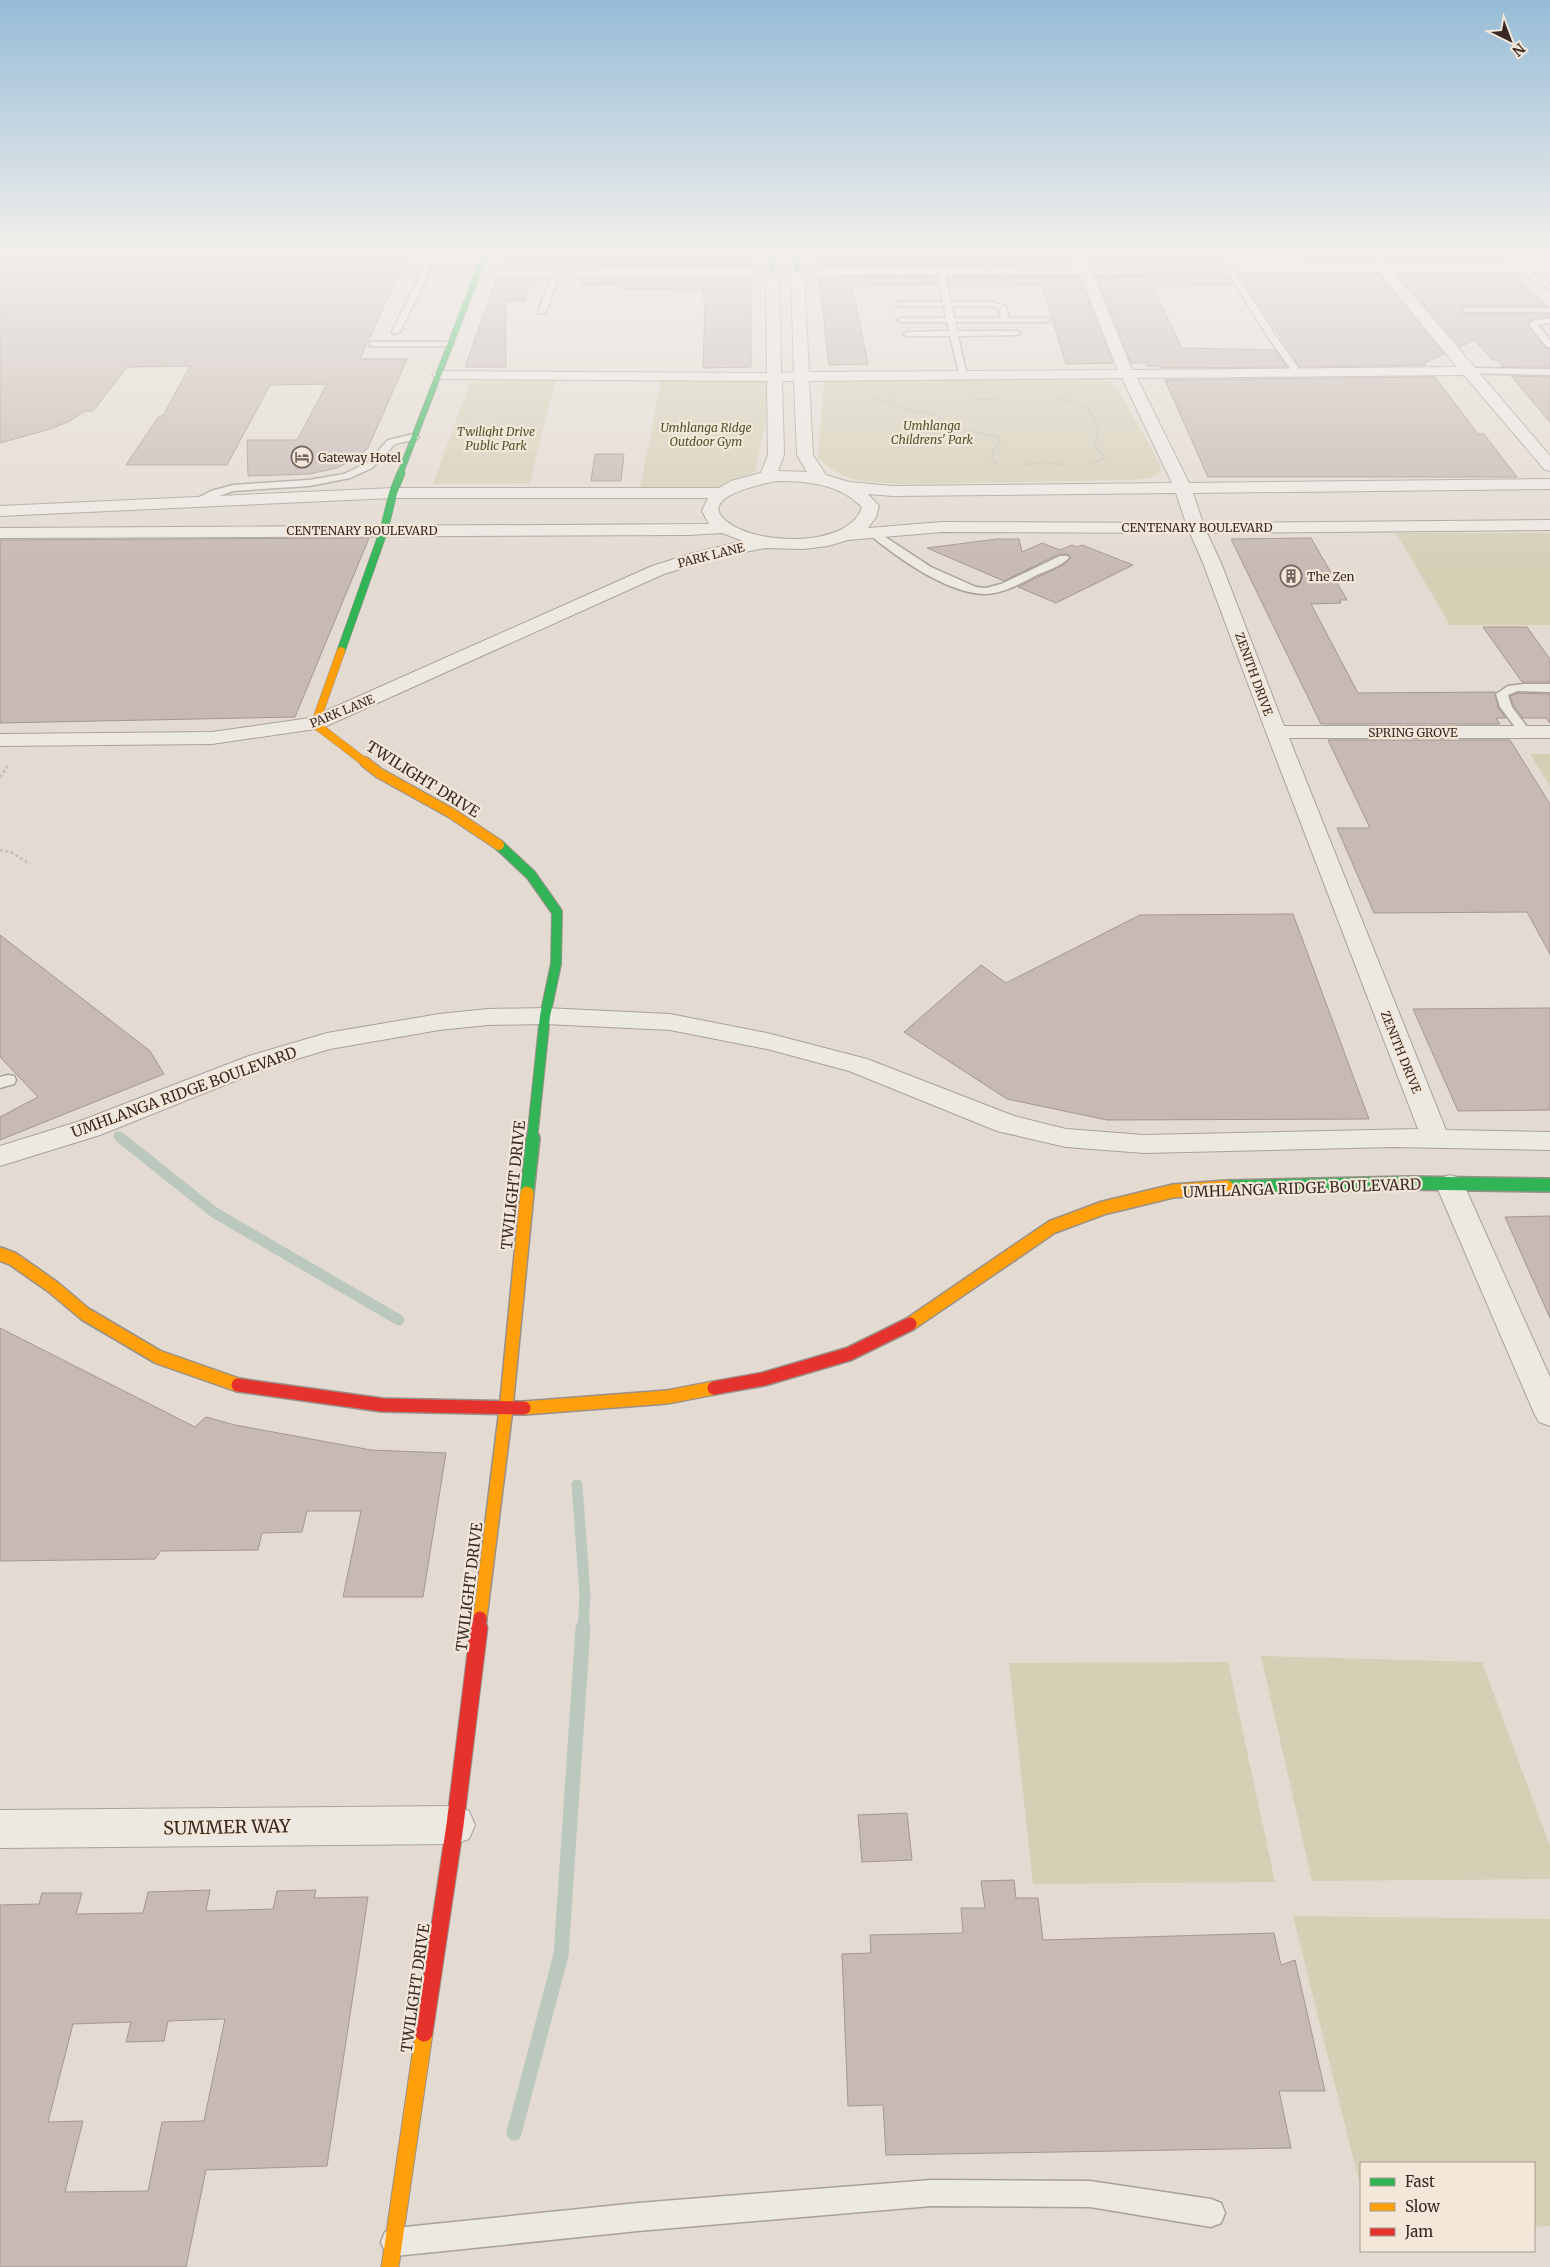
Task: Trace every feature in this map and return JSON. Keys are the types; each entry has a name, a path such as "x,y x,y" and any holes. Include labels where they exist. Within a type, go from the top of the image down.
{"street":[{"path":"315,724 384,530 392,493 445,358"},
{"path":"767,478 776,455 774,358"},
{"path":"801,358 805,455 820,479"},
{"name":"ZENITH DRIVE","path":"1121,358 1183,488 1196,528 1212,563 1276,732 1436,1139"},
{"path":"1457,358 1550,466"},
{"path":"439,375 802,377 1468,371"},
{"path":"726,530 715,520 711,511 713,502 722,493 741,484 767,478 794,477 820,479 850,487 893,491 1550,484"},
{"path":"765,542 802,543 821,541 845,535 861,527 870,517 871,506 863,496 850,487"},
{"path":"0,510 392,493 722,493"},
{"name":"CENTENARY BOULEVARD","path":"845,535 942,527 1196,528 1550,525"},
{"name":"PARK LANE","path":"649,530 680,545 681,555"},
{"name":"CENTENARY BOULEVARD","path":"0,533 726,530 765,542"},
{"name":"PARK LANE","path":"658,570 704,541 726,530"},
{"name":"PARK LANE","path":"0,740 164,740 222,736 315,724 658,570 711,553 765,542"},
{"name":"TWILIGHT DRIVE","path":"315,724 379,773 451,814 500,845 531,875 557,912 556,964 545,1016 506,1409 455,1825 392,2254"},
{"name":"SPRING GROVE","path":"1276,732 1550,732"},
{"name":"UMHLANGA RIDGE BOULEVARD","path":"0,1156 90,1128 258,1062 327,1041 439,1022 488,1017 545,1016 670,1022 767,1040 858,1066 1007,1124 1066,1138 1144,1144 1393,1138 1550,1141"},
{"name":"UMHLANGA RIDGE BOULEVARD","path":"0,1254 13,1259 45,1281 85,1314 158,1356 243,1387 382,1405 506,1409 666,1397 764,1379 849,1354 910,1324 1052,1228 1103,1208 1173,1192 1228,1188 1410,1183 1550,1186"},
{"path":"1450,1185 1550,1413"},
{"name":"SUMMER WAY","path":"0,1829 455,1825"}],"lane":[{"path":"960,358 963,376"},
{"path":"1287,358 1298,373"},
{"path":"1468,371 1550,372"},
{"path":"196,501 217,491 232,487 297,484 346,476 371,464 387,444 396,440 414,437"},
{"path":"873,532 884,543 956,585 977,591 990,590 1005,585 1064,558"},
{"path":"1525,732 1506,707 1502,694 1504,691 1520,688 1550,688"},
{"path":"392,2254 638,2217 931,2193 1090,2194 1212,2213"}],"path":[{"path":"887,403 902,396"},
{"path":"1048,396 1083,404 1091,411 1099,430 1094,443 1104,458 1087,466"},
{"path":"870,397 904,409 937,415 947,425 998,437 1001,440 993,451 992,460 997,465 1007,468"},
{"path":"970,398 997,399"},
{"path":"1021,466 1040,462 1067,466"},
{"path":"0,850 11,852 30,864"}],"green space":[{"name":"Umhlanga Ridge Outdoor Gym","path":"775,377 755,472 720,487 640,488 661,381"},
{"name":"Umhlanga Childrens' Park","path":"1099,379 1116,385 1161,466 1159,473 1151,478 900,484 856,480 837,473 818,458 824,382"},
{"name":"Twilight Drive Public Park","path":"555,381 530,483 433,484 470,382"},
{"path":"1396,533 1550,533 1550,625 1450,625"},
{"path":"1530,754 1550,754 1550,786"},
{"path":"1261,1656 1482,1662 1550,1846 1550,1879 1312,1881"},
{"path":"1228,1662 1275,1882 1033,1884 1009,1663"},
{"path":"1293,1916 1550,1919 1550,2226 1535,2227 1535,2162 1360,2162 1360,2185"}],"building":[{"path":"0,358 407,359 368,448 359,456 337,468 309,474 248,476 247,440 297,440 327,384 270,385 227,465 126,465 159,416 163,416 190,366 127,367 93,411 85,411 70,421 50,429 0,443"},
{"path":"468,358 506,358 506,367 465,367"},
{"path":"703,358 751,358 751,367 703,368"},
{"path":"828,358 867,358 868,364 829,365"},
{"path":"1064,358 1111,358 1113,363 1066,364"},
{"path":"1129,358 1281,358 1287,367 1160,368 1159,366 1147,366 1146,363 1131,363"},
{"path":"1294,358 1436,358 1424,363 1426,365 1300,367"},
{"path":"1491,358 1550,358 1550,367 1503,367 1497,360"},
{"path":"1511,376 1550,377 1550,422"},
{"path":"1435,377 1478,434 1484,434 1517,477 1208,477 1165,380"},
{"path":"595,454 624,454 621,481 591,481"},
{"path":"369,538 295,717 0,723 0,540"},
{"path":"1311,538 1347,600 1339,600 1341,603 1311,604 1358,693 1495,692 1498,708 1506,718 1496,718 1500,724 1321,724 1231,539"},
{"path":"997,539 1019,539 1022,552 1042,543 1060,550 1072,545 1077,547 1082,545 1133,565 1056,603 1018,587 1063,565 1071,558 1068,554 1059,554 1004,581 927,548"},
{"path":"1483,627 1527,627 1550,659 1550,682 1522,682"},
{"path":"1518,693 1550,694 1550,723 1546,718 1523,718 1514,706 1510,696"},
{"path":"1328,740 1510,740 1550,804 1550,954 1527,912 1374,913 1337,828 1370,828"},
{"path":"1293,914 1369,1119 1107,1120 1007,1099 904,1032 981,965 1006,983 1140,915"},
{"path":"0,935 150,1051 164,1074 0,1140 0,1117 38,1097 0,1057"},
{"path":"1550,1008 1550,1110 1458,1111 1413,1009"},
{"path":"1550,1216 1550,1318 1505,1217"},
{"path":"0,1328 195,1427 206,1417 235,1425 371,1450 446,1453 423,1597 343,1597 361,1511 307,1511 302,1532 262,1533 258,1550 161,1551 155,1559 0,1561"},
{"path":"907,1813 912,1860 862,1862 858,1815"},
{"path":"1014,1880 1016,1898 1038,1898 1043,1940 1274,1933 1281,1965 1295,1960 1325,2091 1279,2091 1291,2148 886,2155 883,2105 848,2106 842,1954 871,1953 870,1935 963,1933 961,1908 985,1908 981,1881"},
{"path":"210,1890 206,1911 273,1909 277,1891 316,1890 314,1898 368,1897 327,2166 206,2170 186,2267 0,2267 0,1905 39,1904 42,1893 82,1893 76,1914 143,1913 148,1892","holes":["225,2019 204,2121 162,2122 148,2191 65,2192 83,2121 48,2122 73,2024 131,2022 126,2042 164,2041 168,2021"]}],"waterway":[{"path":"118,1136 122,1140"},
{"path":"121,1138 215,1213 399,1320"},
{"path":"577,1485 585,1595 583,1630"},
{"path":"514,2133 561,1955 583,1628"}],"traffic: fast":[{"path":"341,651 384,530 393,493 445,358"},
{"path":"499,845 531,875 557,912 556,964 545,1016 527,1193"},
{"path":"1227,1187 1410,1183 1550,1185"}],"traffic: slow":[{"path":"341,651 315,724 379,773 451,813 499,845"},
{"path":"910,1324 1052,1227 1103,1208 1173,1191 1227,1187"},
{"path":"480,1618 506,1409 527,1193"},
{"path":"0,1254 13,1259 53,1287 85,1314 158,1357 238,1385"},
{"path":"524,1408 667,1397 714,1388"},
{"path":"390,2267 424,2033"}],"traffic: jam":[{"path":"714,1388 764,1379 849,1354 910,1324"},
{"path":"238,1385 382,1405 524,1408"},
{"path":"424,2033 455,1825 480,1618"}],"place":[{"name":"Gateway Hotel","path":"302,457"},
{"name":"The Zen","path":"1291,576"}]}
